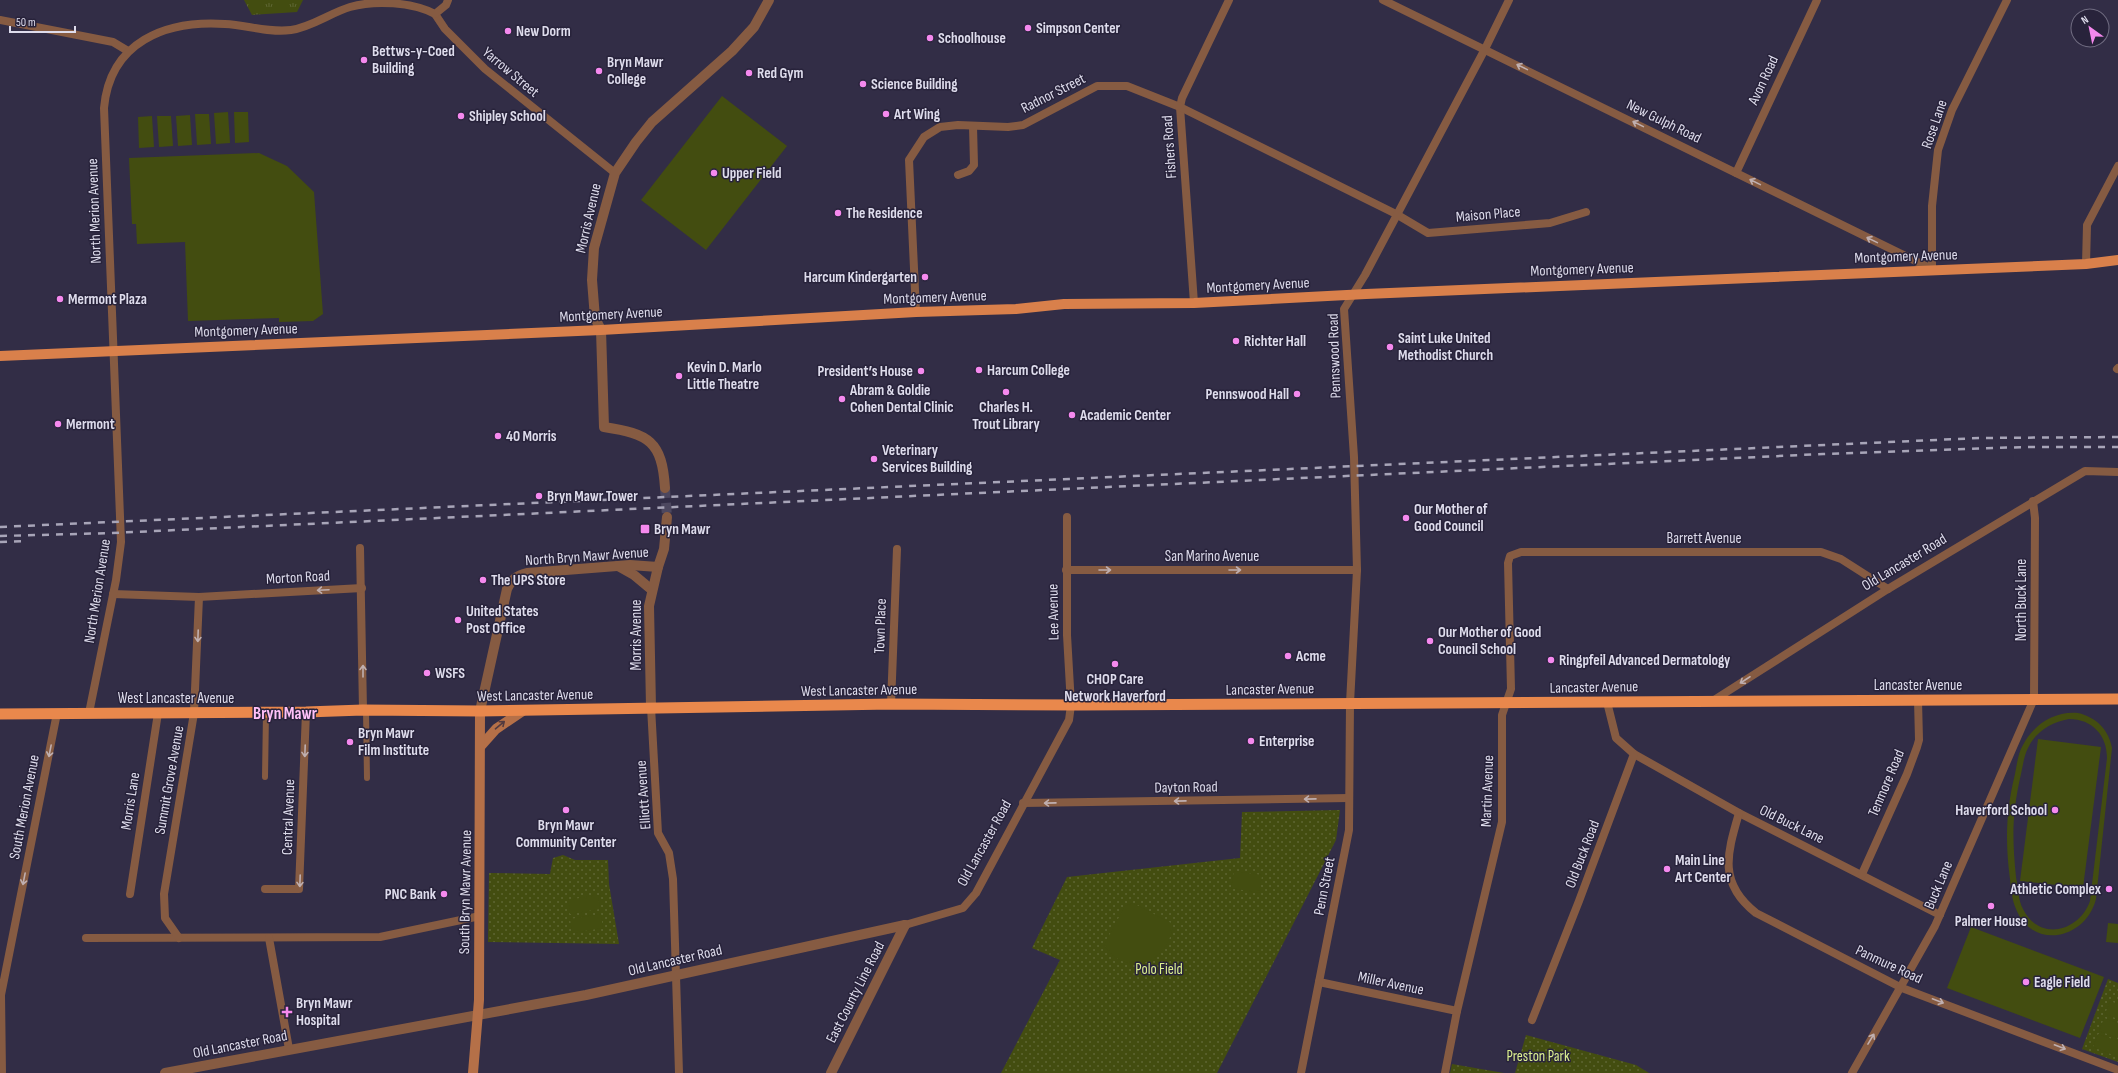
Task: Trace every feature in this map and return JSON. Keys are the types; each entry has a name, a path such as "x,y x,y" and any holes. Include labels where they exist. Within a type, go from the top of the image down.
{"highway":[{"name":"Lancaster Avenue","path":"1071,705 1505,703 1714,700 2118,699"},
{"name":"West Lancaster Avenue","path":"0,714 266,713 364,710 480,711 651,707 790,707 892,704 1071,705"}],"main road":[{"name":"Montgomery Avenue","path":"0,356 600,330 916,312 1016,309 1064,304 1194,303 1353,294 1932,269 2086,264 2118,260"},
{"path":"480,747 496,729 525,710"},
{"name":"South Bryn Mawr Avenue","path":"473,1073 478,1015 480,916 480,711"}],"street":[{"path":"436,14 446,5 448,0"},
{"name":"Morris Avenue","path":"665,488 664,465 655,447 648,440 632,431 604,427 600,330 595,318 592,280 594,248 615,173 636,142 652,122 732,51 754,27 769,0"},
{"name":"Fishers Road","path":"1194,303 1180,107 1182,98 1229,0"},
{"name":"New Gulph Road","path":"1383,0 1932,269"},
{"name":"Pennswood Road","path":"1350,703 1357,570 1354,457 1344,309 1485,49 1508,0"},
{"name":"Avon Road","path":"1736,172 1817,0"},
{"name":"Rose Lane","path":"1932,269 1932,206 1938,150 1952,110 2007,0"},
{"name":"North Merion Avenue","path":"89,713 113,594 121,542 104,108 108,86 119,62 128,51 155,33 172,28 215,23 271,31 293,30 350,6 367,3 421,7 436,14"},
{"name":"Yarrow Street","path":"436,14 445,29 485,69 615,173"},
{"path":"0,20 113,42 128,51"},
{"name":"Radnor Street","path":"916,312 909,160 924,137 940,127 958,125 1008,127 1023,125 1098,86 1127,86 1180,107 1396,214"},
{"path":"958,174 964,174 974,165 973,126"},
{"path":"2086,264 2087,226 2118,166"},
{"name":"Maison Place","path":"1396,214 1428,233 1550,223 1586,212"},
{"name":"Old Lancaster Road","path":"1714,700 1888,589 2085,471 2118,472"},
{"name":"North Buck Lane","path":"2033,501 2035,518 2034,699"},
{"name":"Morris Avenue","path":"651,707 649,606 658,567 664,549 667,517"},
{"name":"Lee Avenue","path":"1067,517 1066,570 1071,705"},
{"path":"360,548 367,778"},
{"name":"Town Place","path":"892,704 897,549"},
{"name":"Barrett Avenue","path":"1511,555 1521,552 1821,552 1841,560 1888,589"},
{"name":"Martin Avenue","path":"1445,1073 1457,1011 1502,822 1502,715 1505,703 1512,688 1508,563 1511,555"},
{"path":"618,566 634,575 652,590"},
{"name":"North Bryn Mawr Avenue","path":"480,711 507,589 512,580 517,576 527,574 618,566 658,567"},
{"name":"San Marino Avenue","path":"1066,570 1357,570"},
{"name":"Morton Road","path":"113,594 199,598 362,588"},
{"name":"Summit Grove Avenue","path":"179,938 165,918 164,894 194,713 199,598"},
{"name":"Buck Lane","path":"1852,1073 1902,988 1940,915 2034,699"},
{"name":"Tenmore Road","path":"1862,874 1907,774 1917,748 1919,740 1918,700"},
{"path":"1607,702 1616,738 1634,754"},
{"name":"Penn Street","path":"1301,1073 1349,830 1350,703"},
{"name":"Old Lancaster Road","path":"165,1073 586,995 906,925 963,908 976,893 985,878 1023,803 1069,720 1071,705"},
{"name":"Elliott Avenue","path":"651,707 656,820 658,833 672,862 680,1073"},
{"name":"Central Avenue","path":"265,889 299,889 306,712"},
{"name":"South Merion Avenue","path":"2,1073 1,995 57,713"},
{"name":"Morris Lane","path":"130,894 158,713"},
{"path":"265,777 266,713"},
{"name":"Old Buck Lane","path":"1634,754 1739,813 1862,874 1940,915"},
{"name":"Old Buck Road","path":"1532,1020 1579,902 1634,754"},
{"name":"Dayton Road","path":"1023,803 1349,798"},
{"name":"Panmure Road","path":"1739,813 1729,848 1727,866 1730,880 1746,905 1760,915 1902,988 2118,1070"},
{"path":"86,938 380,938 480,916"},
{"name":"East County Line Road","path":"831,1073 906,925"},
{"path":"269,938 284,1012 289,1049"},
{"name":"Miller Avenue","path":"1319,982 1457,1011"}],"green space":[{"path":"244,0 303,0 297,12 252,15"},
{"name":"Upper Field","path":"722,96 787,146 706,250 641,200"},
{"path":"228,112 230,143 216,144 214,113"},
{"path":"234,112 248,112 249,142 235,143"},
{"path":"195,114 209,114 211,144 197,145"},
{"path":"190,115 192,145 178,146 176,116"},
{"path":"152,116 154,147 139,148 138,117"},
{"path":"157,116 171,116 173,146 159,147"},
{"path":"259,153 287,166 314,192 323,314 313,321 279,322 279,318 188,321 185,242 137,244 136,224 132,224 129,158"},
{"path":"2069,713 2085,715 2101,725 2108,736 2112,748 2096,899 2090,913 2082,923 2071,931 2059,935 2046,935 2034,931 2024,922 2015,906 2011,891 2007,852 2008,813 2018,759 2023,745 2033,731 2046,720 2061,714","holes":["2069,719 2085,722 2097,730 2104,742 2107,758 2090,901 2085,912 2077,920 2068,926 2058,929 2048,929 2039,926 2030,919 2020,902 2014,850 2014,813 2025,757 2031,742 2045,728 2057,722"]},
{"path":"2038,739 2101,747 2083,888 2020,881"},
{"name":"Polo Field","path":"1340,810 1336,840 1217,1073 1001,1073 1060,960 1032,948 1067,877 1240,858 1242,812"},
{"path":"563,855 575,860 608,860 609,884 619,944 488,942 489,873 550,874 553,858"},
{"path":"1234,871 1262,875 1259,893 1231,888"},
{"path":"598,895 600,909 570,914 568,900"},
{"path":"1133,903 1173,924 1170,938 1164,949 1155,957 1145,962 1134,964 1124,962 1113,956 1104,945 1125,906"},
{"path":"601,914 603,928 572,933 570,919"},
{"path":"2108,923 2118,924 2118,943 2106,942"},
{"name":"Eagle Field","path":"1971,927 2104,977 2080,1038 1947,988"},
{"path":"2108,979 2118,983 2118,1062 2082,1049"},
{"path":"2110,1001 2118,1004 2118,1019 2105,1014"},
{"path":"2104,1018 2118,1023 2118,1038 2099,1031"},
{"path":"2098,1034 2118,1041 2118,1057 2093,1047"},
{"name":"Preston Park","path":"1526,1035 1636,1065 1649,1073 1515,1073"},
{"name":"Preston Park","path":"1452,1064 1504,1073 1450,1073"}],"tunnel":[{"path":"665,488 667,517"}],"railway":[{"path":"0,527 1979,438 2118,437"},
{"path":"0,536 112,533 1823,454 2025,447 2118,447"},
{"path":"0,542 26,541"}],"place":[{"name":"Simpson Center","path":"1028,28"},
{"name":"New Dorm","path":"508,31"},
{"name":"Schoolhouse","path":"930,38"},
{"name":"Bettws-y-Coed Building","path":"364,60"},
{"name":"Bryn Mawr College","path":"599,71"},
{"name":"Red Gym","path":"749,73"},
{"name":"Science Building","path":"863,84"},
{"name":"Art Wing","path":"886,114"},
{"name":"Shipley School","path":"461,116"},
{"name":"Upper Field","path":"714,173"},
{"name":"The Residence","path":"838,213"},
{"name":"Harcum Kindergarten","path":"925,277"},
{"name":"Mermont Plaza","path":"60,299"},
{"name":"Richter Hall","path":"1236,341"},
{"name":"Saint Luke United Methodist Church","path":"1390,347"},
{"name":"Harcum College","path":"979,370"},
{"name":"President’s House","path":"921,371"},
{"name":"Kevin D. Marlo Little Theatre","path":"679,376"},
{"name":"Charles H. Trout Library","path":"1006,392"},
{"name":"Pennswood Hall","path":"1297,394"},
{"name":"Abram & Goldie Cohen Dental Clinic","path":"842,399"},
{"name":"Academic Center","path":"1072,415"},
{"name":"Mermont","path":"58,424"},
{"name":"40 Morris","path":"498,436"},
{"name":"Veterinary Services Building","path":"874,459"},
{"name":"Bryn Mawr Tower","path":"539,496"},
{"name":"Our Mother of Good Council","path":"1406,518"},
{"name":"Bryn Mawr","path":"645,529"},
{"name":"The UPS Store","path":"483,580"},
{"name":"United States Post Office","path":"458,620"},
{"name":"Our Mother of Good Council School","path":"1430,641"},
{"name":"Acme","path":"1288,656"},
{"name":"Ringpfeil Advanced Dermatology","path":"1551,660"},
{"name":"CHOP Care Network Haverford","path":"1115,664"},
{"name":"WSFS","path":"427,673"},
{"name":"Enterprise","path":"1251,741"},
{"name":"Bryn Mawr Film Institute","path":"350,742"},
{"name":"Bryn Mawr Community Center","path":"566,810"},
{"name":"Haverford School","path":"2055,810"},
{"name":"Main Line Art Center","path":"1667,869"},
{"name":"Athletic Complex","path":"2109,889"},
{"name":"PNC Bank","path":"444,894"},
{"name":"Palmer House","path":"1991,906"},
{"name":"Eagle Field","path":"2026,982"},
{"name":"Bryn Mawr Hospital","path":"287,1012"}],"district":[{"name":"Bryn Mawr","path":"285,713"}]}
